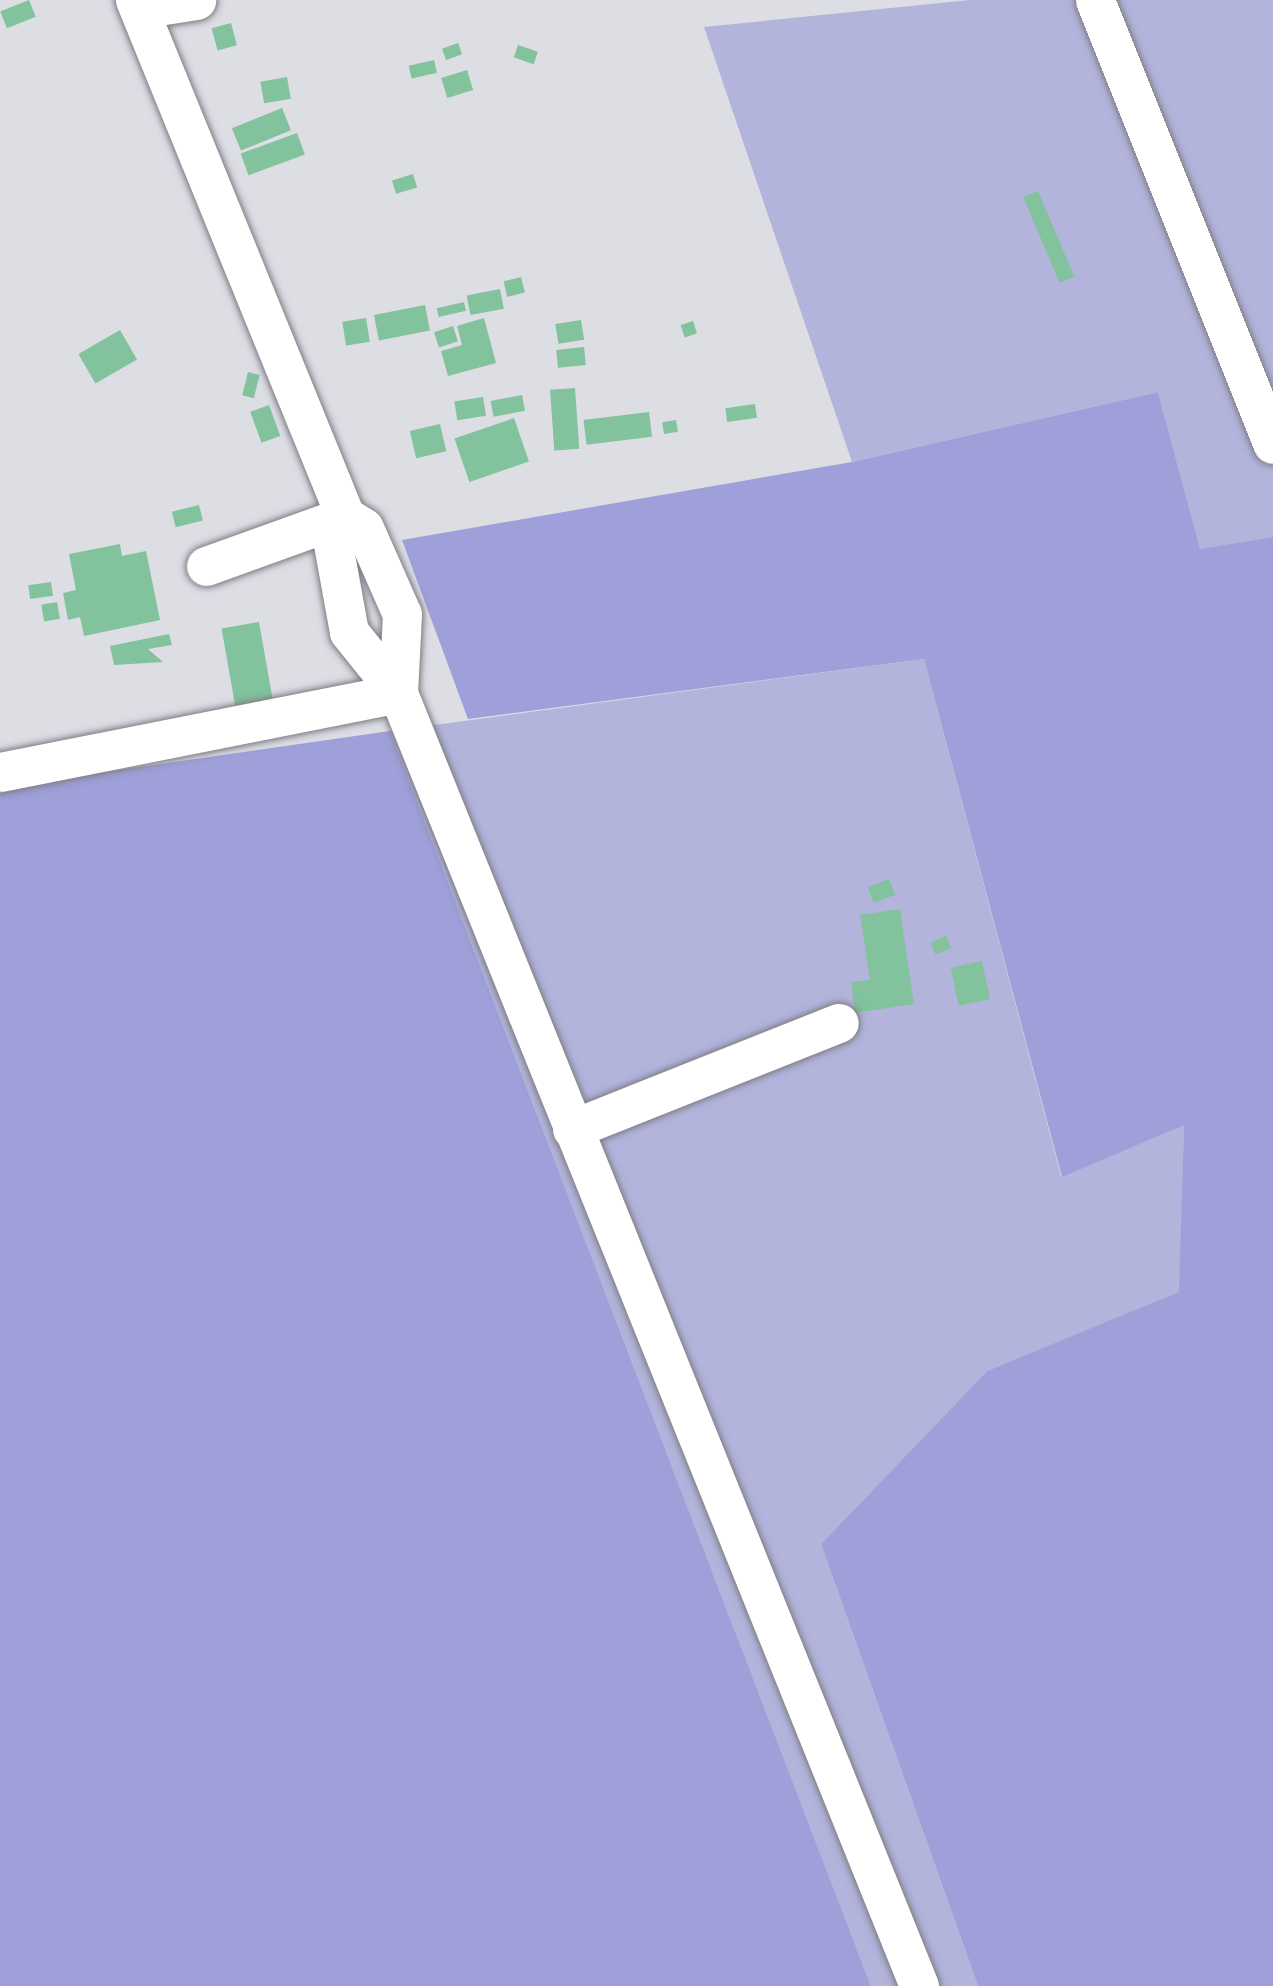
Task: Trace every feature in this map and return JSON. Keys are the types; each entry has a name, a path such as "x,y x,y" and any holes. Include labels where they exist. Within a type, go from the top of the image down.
{"street":[{"path":"196,0 137,4 345,516 364,528 402,614 398,692"},
{"path":"1095,0 1273,444"},
{"path":"206,566 345,516"},
{"path":"345,516 333,544 337,595 350,632 398,692 919,1986"},
{"path":"0,772 398,692"},
{"path":"572,1130 839,1023"}],"shaded area":[{"path":"970,0 1273,0 1273,537 1200,550 1158,392 852,462 704,27"},
{"path":"1158,392 1200,549 1273,537 1273,1986 978,1986 821,1544 987,1371 1179,1292 1184,1125 1062,1177 924,659 468,719 402,540 852,462"},
{"path":"924,659 1061,1176 1184,1124 1180,1292 987,1371 821,1544 978,1986 871,1986 390,731"},
{"path":"390,731 871,1986 0,1986 0,787"}],"building":[{"path":"29,0 36,17 7,28 0,12"},
{"path":"231,23 237,45 218,50 212,28"},
{"path":"458,43 462,54 446,60 442,49"},
{"path":"518,45 538,52 534,64 514,57"},
{"path":"434,60 437,73 412,79 409,66"},
{"path":"467,70 473,90 447,98 441,78"},
{"path":"287,77 291,99 264,103 260,82"},
{"path":"282,108 291,130 241,150 232,128"},
{"path":"297,133 305,155 248,175 241,154"},
{"path":"413,174 417,187 396,194 392,180"},
{"path":"1038,191 1074,277 1060,283 1023,197"},
{"path":"521,277 525,293 507,297 504,281"},
{"path":"500,289 504,309 470,315 467,295"},
{"path":"464,302 466,311 439,317 437,308"},
{"path":"425,305 430,331 379,340 374,315"},
{"path":"366,318 370,342 346,345 342,322"},
{"path":"484,318 496,363 448,376 441,351 462,345 457,326"},
{"path":"581,320 584,340 558,344 555,324"},
{"path":"693,321 697,333 685,337 681,325"},
{"path":"453,326 458,341 439,347 434,332"},
{"path":"120,330 137,359 95,383 78,354"},
{"path":"584,347 586,365 558,368 556,350"},
{"path":"248,372 260,375 254,398 242,395"},
{"path":"575,388 579,449 554,451 550,390"},
{"path":"522,395 525,411 494,417 491,401"},
{"path":"483,397 486,416 457,420 454,402"},
{"path":"755,404 757,418 727,422 725,408"},
{"path":"269,405 280,436 261,443 250,412"},
{"path":"649,412 652,437 587,445 583,420"},
{"path":"514,418 529,461 469,482 454,439"},
{"path":"676,420 678,432 664,434 662,422"},
{"path":"440,424 446,451 416,458 410,431"},
{"path":"199,505 203,521 176,527 172,512"},
{"path":"120,544 122,556 146,551 160,620 84,636 80,617 68,620 63,593 76,590 69,554"},
{"path":"51,582 53,596 30,599 28,585"},
{"path":"57,602 60,619 44,622 41,605"},
{"path":"259,622 273,699 235,705 222,629"},
{"path":"169,634 172,645 148,649 163,662 114,665 110,646"},
{"path":"889,879 895,895 874,903 868,887"},
{"path":"900,909 914,1004 855,1013 851,982 870,980 860,915"},
{"path":"946,936 951,948 935,955 930,943"},
{"path":"982,961 990,999 959,1006 951,968"}]}
